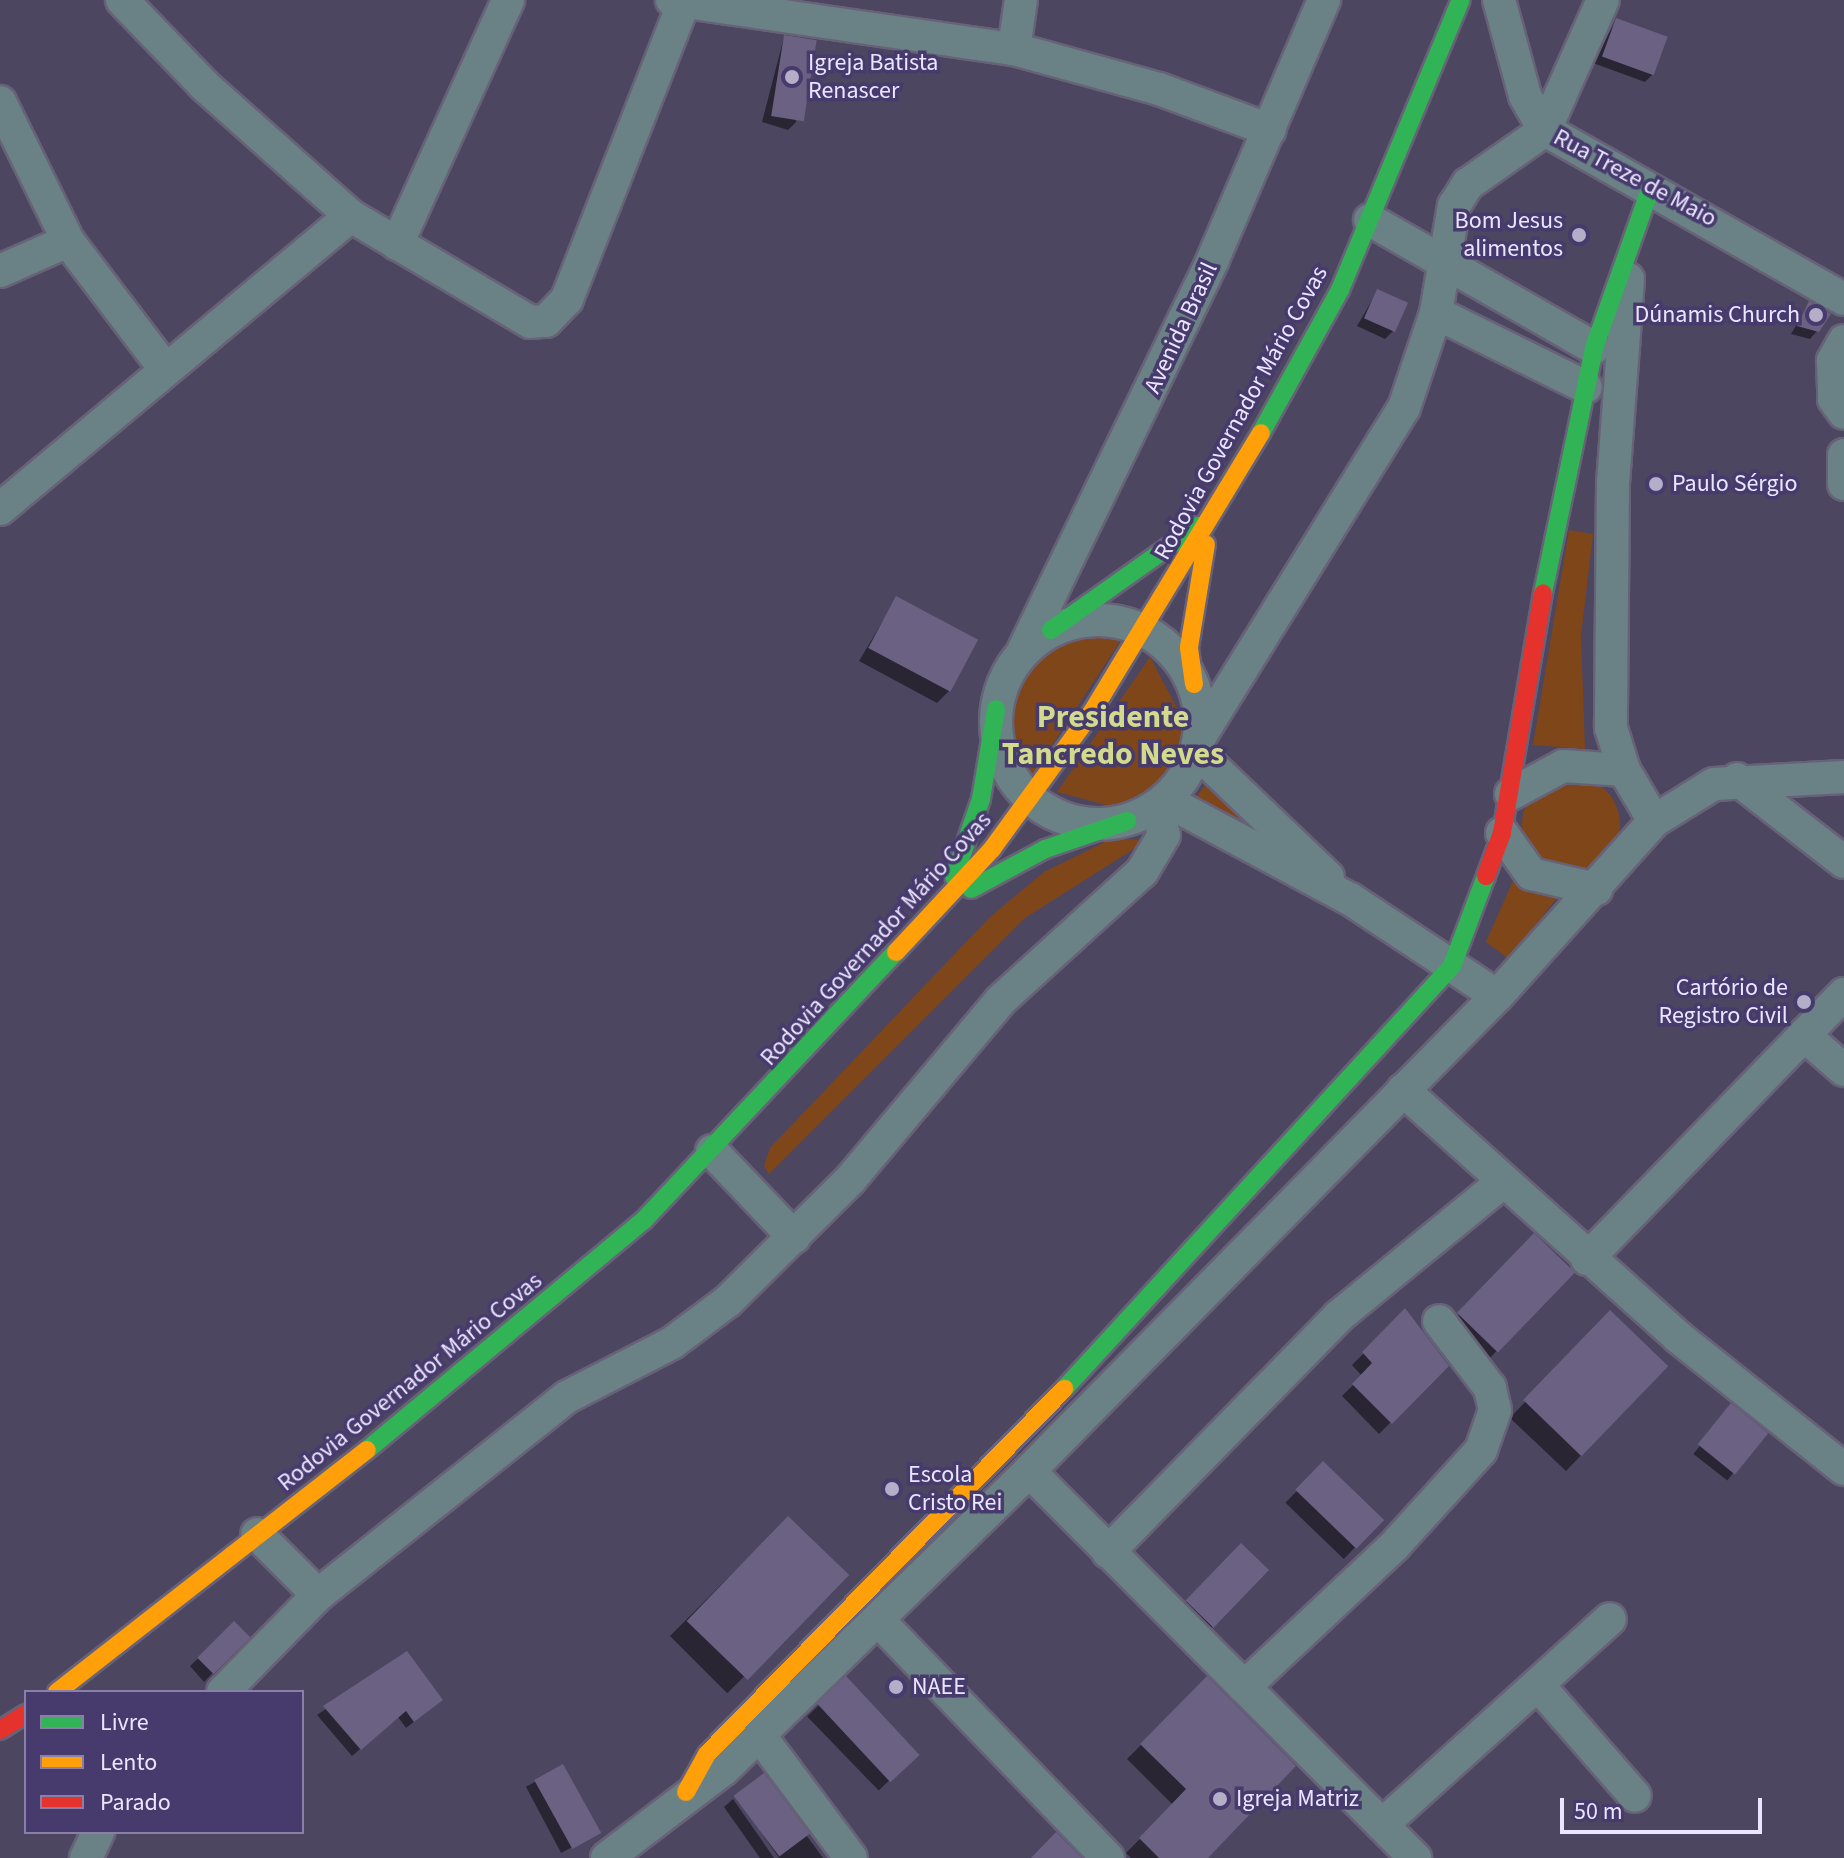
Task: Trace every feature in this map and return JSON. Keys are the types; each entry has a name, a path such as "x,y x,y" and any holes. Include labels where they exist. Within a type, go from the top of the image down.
{"main road":[{"name":"Rodovia Governador Mário Covas","path":"60,1690 542,1309 712,1151 942,907 1031,800 1145,630 1340,290 1461,0"},
{"path":"686,1792 707,1754 932,1547 1452,966 1502,833 1557,513 1594,348 1651,187"},
{"path":"1051,630 1213,515"},
{"path":"1194,684 1189,647 1213,515"},
{"path":"942,907 981,799 996,709"},
{"path":"942,907 1045,849 1127,821"},
{"path":"0,1730 24,1715"}],"street":[{"path":"122,0 205,86 351,216 508,313 530,322 557,313 680,1 845,12 1014,49 1134,81 1270,130"},
{"path":"397,244 508,0"},
{"path":"1014,49 1021,0"},
{"name":"Avenida Brasil","path":"996,709 1270,130 1324,0"},
{"name":"Rua Treze de Maio","path":"1499,0 1525,96 1545,130 1651,187 1844,299"},
{"path":"996,709 1006,764 1031,800 1060,817 1127,821 1161,804 1386,442 1420,370 1436,313 1449,218 1468,184 1545,130 1603,0"},
{"path":"0,103 68,241 165,369"},
{"path":"0,509 351,216"},
{"path":"1370,220 1594,348"},
{"path":"0,271 68,241"},
{"path":"1629,256 1610,590 1611,728 1624,770 1654,821"},
{"path":"1436,313 1586,387"},
{"path":"1844,341 1833,361 1834,399 1844,413"},
{"path":"1844,455 1844,484"},
{"path":"1024,649 1051,630 1114,620 1145,630 1176,654 1194,684 1199,743 1350,899"},
{"path":"1511,794 1563,766 1624,770"},
{"path":"607,1858 760,1736 878,1620 932,1547 1029,1471 1309,1183 1497,996 1654,821 1700,788 1737,779 1844,777"},
{"path":"1737,779 1844,862"},
{"path":"1161,804 1350,899 1497,996"},
{"path":"225,1690 318,1595 567,1397 698,1326 794,1237 1000,1001 1150,864 1164,835 1161,804"},
{"path":"1502,833 1531,874 1596,889"},
{"path":"1587,1259 1844,994"},
{"path":"1804,1035 1844,1070"},
{"path":"1403,1090 1587,1259 1844,1469"},
{"path":"712,1151 794,1237"},
{"path":"1283,1157 1309,1183"},
{"path":"1108,1552 1339,1316 1503,1182"},
{"path":"1244,1687 1395,1545 1481,1450 1495,1410 1490,1388 1439,1321"},
{"path":"1029,1471 1415,1858"},
{"path":"257,1534 318,1595"},
{"path":"1382,1825 1610,1619"},
{"path":"878,1620 1108,1858"},
{"path":"1538,1685 1635,1796"},
{"path":"760,1736 851,1858"},
{"path":"86,1858 97,1834"}],"shaded area":[{"path":"1569,530 1593,534 1581,636 1585,749 1533,745"},
{"path":"1090,629 1121,640 1033,774 1010,737 1006,705 1016,673 1061,633"},
{"path":"1150,657 1190,733 1185,759 1169,784 1114,807 1057,792"},
{"path":"1571,776 1590,780 1605,791 1616,806 1620,825 1616,844 1605,859 1590,870 1571,874 1552,870 1537,859 1526,844 1522,825 1526,806 1537,791 1552,780"},
{"path":"1210,779 1303,865 1201,805 1196,797"},
{"path":"1111,839 1148,840 1025,918 769,1174 764,1166 770,1148 990,917 1044,872"},
{"path":"1516,874 1560,894 1509,959 1486,942"}],"building":[{"path":"1616,18 1668,37 1654,75 1602,57"},
{"name":"Igreja Batista Renascer","path":"784,35 817,40 804,121 771,116"},
{"path":"1377,289 1408,303 1395,332 1364,318"},
{"name":"Dúnamis Church","path":"1809,301 1831,314 1819,332 1797,326"},
{"path":"896,596 978,640 950,692 868,648"},
{"path":"1534,1233 1575,1273 1498,1352 1457,1313"},
{"path":"1405,1308 1449,1366 1392,1424 1352,1384 1372,1363 1362,1352"},
{"path":"1610,1310 1668,1366 1581,1456 1523,1400"},
{"path":"1731,1403 1768,1433 1735,1474 1698,1444"},
{"path":"1323,1461 1384,1520 1356,1549 1295,1490"},
{"path":"788,1516 849,1575 748,1680 687,1621"},
{"path":"1241,1543 1269,1570 1213,1628 1185,1601"},
{"path":"234,1621 250,1637 213,1674 197,1658"},
{"path":"407,1651 443,1700 414,1722 406,1711 361,1750 323,1706"},
{"path":"846,1676 920,1755 890,1782 817,1703"},
{"name":"Igreja Matriz","path":"1207,1676 1296,1766 1208,1858 1159,1858 1139,1838 1186,1789 1140,1744"},
{"path":"563,1764 601,1833 572,1849 534,1780"},
{"path":"764,1773 810,1834 779,1857 734,1796"},
{"path":"1056,1832 1082,1858 1031,1858"}],"traffic: fast":[{"path":"1261,433 1340,290 1461,0"},
{"path":"1543,593 1594,348 1651,187"},
{"path":"1051,630 1198,526"},
{"path":"954,877 981,799 996,709"},
{"path":"971,889 1045,849 1127,821"},
{"path":"1064,1389 1452,966 1486,876"},
{"path":"367,1450 644,1220 896,952"}],"traffic: slow":[{"path":"896,952 992,849 1092,712 1261,433"},
{"path":"1194,684 1189,647 1206,544"},
{"path":"686,1792 707,1754 1064,1389"},
{"path":"60,1690 367,1450"}],"traffic: jam":[{"path":"1486,876 1502,833 1543,593"},
{"path":"0,1730 24,1715"}],"place":[{"name":"Igreja Batista Renascer","path":"792,77"},
{"name":"Bom Jesus alimentos","path":"1579,235"},
{"name":"Dúnamis Church","path":"1816,315"},
{"name":"Paulo Sérgio","path":"1656,484"},
{"name":"Cartório de Registro Civil","path":"1804,1002"},
{"name":"Escola Cristo Rei","path":"892,1489"},
{"name":"NAEE","path":"896,1687"},
{"name":"Igreja Matriz","path":"1220,1799"}],"district":[{"name":"Presidente Tancredo Neves","path":"1113,736"}]}
